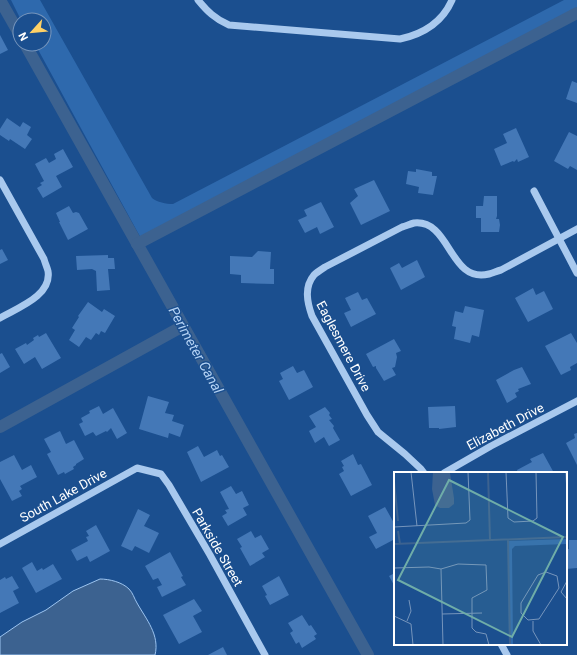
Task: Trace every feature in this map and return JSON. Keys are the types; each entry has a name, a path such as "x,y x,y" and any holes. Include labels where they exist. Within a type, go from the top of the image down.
{"street":[{"path":"198,0 211,14 229,25 400,39 414,36 425,31 437,22 444,14 452,0"},
{"path":"0,180 44,259 48,272 46,286 39,295 0,318"},
{"path":"534,191 577,273"},
{"name":"Eaglesmere Drive","path":"423,472 406,454 378,432 312,316 307,302 308,288 314,275 325,267 402,227 415,223 429,225 439,234 462,267 474,274 488,274 501,270 577,229"},
{"name":"Elizabeth Drive","path":"446,472 491,446 577,401"},
{"name":"South Lake Drive","path":"0,544 137,468"},
{"name":"Parkside Street","path":"137,468 161,474 169,485 210,555 265,655"},
{"path":"502,645 507,655"}],"shaded area":[{"path":"11,0 40,0 47,12 17,12"},
{"path":"564,0 577,0 577,15 143,242 39,52 52,52 52,21 152,198 156,201 173,204"},
{"path":"100,579 111,580 119,583 130,591 154,634 156,641 155,655 0,655 0,637 22,622 46,610 73,591"}],"building":[{"path":"0,35 8,50 0,54"},
{"path":"572,81 577,83 577,103 566,99"},
{"path":"7,118 20,127 23,122 31,127 27,135 32,139 25,149 10,139 9,141 0,135 0,129"},
{"path":"516,128 529,157 518,162 517,159 514,162 513,161 501,166 494,149 507,143 503,134"},
{"path":"569,132 577,136 577,170 570,166 568,169 554,161"},
{"path":"63,149 73,167 56,176 62,187 43,198 37,188 42,185 40,183 44,181 35,164 46,158 49,163 56,159 54,154"},
{"path":"416,169 432,172 432,176 437,176 433,195 418,193 419,187 406,184 408,171 416,172"},
{"path":"374,180 390,211 361,225 350,203 358,196 354,189"},
{"path":"484,196 497,196 496,219 499,219 499,232 481,232 481,218 476,218 476,206 483,206"},
{"path":"321,202 334,227 320,234 317,227 305,233 298,220 307,216 304,210"},
{"path":"69,206 73,213 79,213 88,229 68,240 56,213"},
{"path":"2,249 8,260 0,264 0,250"},
{"path":"258,251 271,252 270,269 274,269 274,284 241,283 241,275 230,274 230,256 252,257"},
{"path":"108,255 108,258 114,258 115,269 108,269 110,290 97,291 96,271 92,269 77,270 76,256"},
{"path":"417,260 425,277 401,290 390,268 399,263 402,268"},
{"path":"533,288 536,295 544,291 553,309 528,322 515,298"},
{"path":"358,292 362,300 367,298 376,314 351,327 344,313 351,310 345,298"},
{"path":"88,302 102,312 104,309 115,316 105,333 101,331 99,335 96,333 91,340 86,337 79,347 69,340 75,330 72,328 79,317 78,316"},
{"path":"465,306 484,310 479,337 472,335 470,343 454,339 456,327 452,326 455,311 463,313"},
{"path":"46,333 61,358 42,369 35,357 24,364 15,349 26,343 27,345 34,340 33,338 38,335 39,337"},
{"path":"571,333 577,343 577,363 570,367 571,370 561,375 545,346"},
{"path":"394,339 401,351 396,353 397,357 395,367 392,368 396,375 384,381 376,366 373,367 366,354"},
{"path":"2,353 10,367 0,373 0,354"},
{"path":"293,366 297,373 304,370 313,387 289,400 279,381 283,379 280,373"},
{"path":"522,367 531,384 518,389 519,391 515,393 517,397 507,403 496,380"},
{"path":"148,396 169,402 165,413 174,415 172,421 184,425 180,437 169,433 168,438 139,429"},
{"path":"99,406 103,414 113,408 127,433 117,439 111,428 107,432 106,431 96,436 93,432 85,436 79,424 83,422 81,418 90,413 89,411"},
{"path":"455,406 456,427 439,429 429,428 428,407"},
{"path":"325,407 330,413 329,415 332,419 329,420 334,426 333,428 340,440 329,446 324,437 315,443 309,431 316,427 309,416"},
{"path":"60,431 66,444 74,440 84,459 73,467 74,469 65,474 64,472 58,475 47,454 51,452 44,439"},
{"path":"577,433 577,465 566,443 575,438 574,434"},
{"path":"198,446 204,457 217,450 220,456 222,455 229,467 201,482 187,452"},
{"path":"543,453 553,472 518,472 517,470 532,462 530,459"},
{"path":"353,454 358,465 361,464 372,485 351,496 339,474 344,471 342,467 344,466 341,461"},
{"path":"14,455 22,470 31,465 37,477 20,486 22,489 19,491 22,496 12,501 0,479 0,462"},
{"path":"231,486 236,494 242,491 249,505 243,508 247,515 228,526 222,516 227,513 225,510 229,509 220,492"},
{"path":"385,507 394,523 394,540 376,549 369,537 377,533 368,516"},
{"path":"138,509 150,515 144,526 159,533 149,553 135,546 132,551 121,546"},
{"path":"96,525 110,551 90,562 87,556 77,561 71,550 88,541 86,537 89,536 86,531"},
{"path":"251,531 255,538 261,535 269,549 262,553 265,557 250,566 240,548 242,547 237,539"},
{"path":"569,540 577,540 577,568 567,569 567,549 569,549"},
{"path":"170,552 183,576 181,577 186,585 162,597 157,587 162,585 158,578 153,580 145,566"},
{"path":"32,562 37,571 42,568 43,570 53,564 62,579 36,593 22,568"},
{"path":"394,574 394,585 389,576"},
{"path":"12,576 19,588 13,591 19,603 0,613 0,580 5,577 6,579"},
{"path":"279,576 289,595 270,605 262,586"},
{"path":"194,599 202,611 193,616 202,632 179,644 163,615"},
{"path":"302,615 309,626 311,625 317,634 314,636 316,639 302,648 299,642 296,644 290,633 293,631 288,623"},
{"path":"223,647 227,655 208,655"}],"waterway":[{"name":"Perimeter Canal","path":"0,0 12,21"},
{"path":"137,244 577,13"},
{"name":"Perimeter Canal","path":"29,52 368,655"},
{"path":"0,427 183,326"}]}
